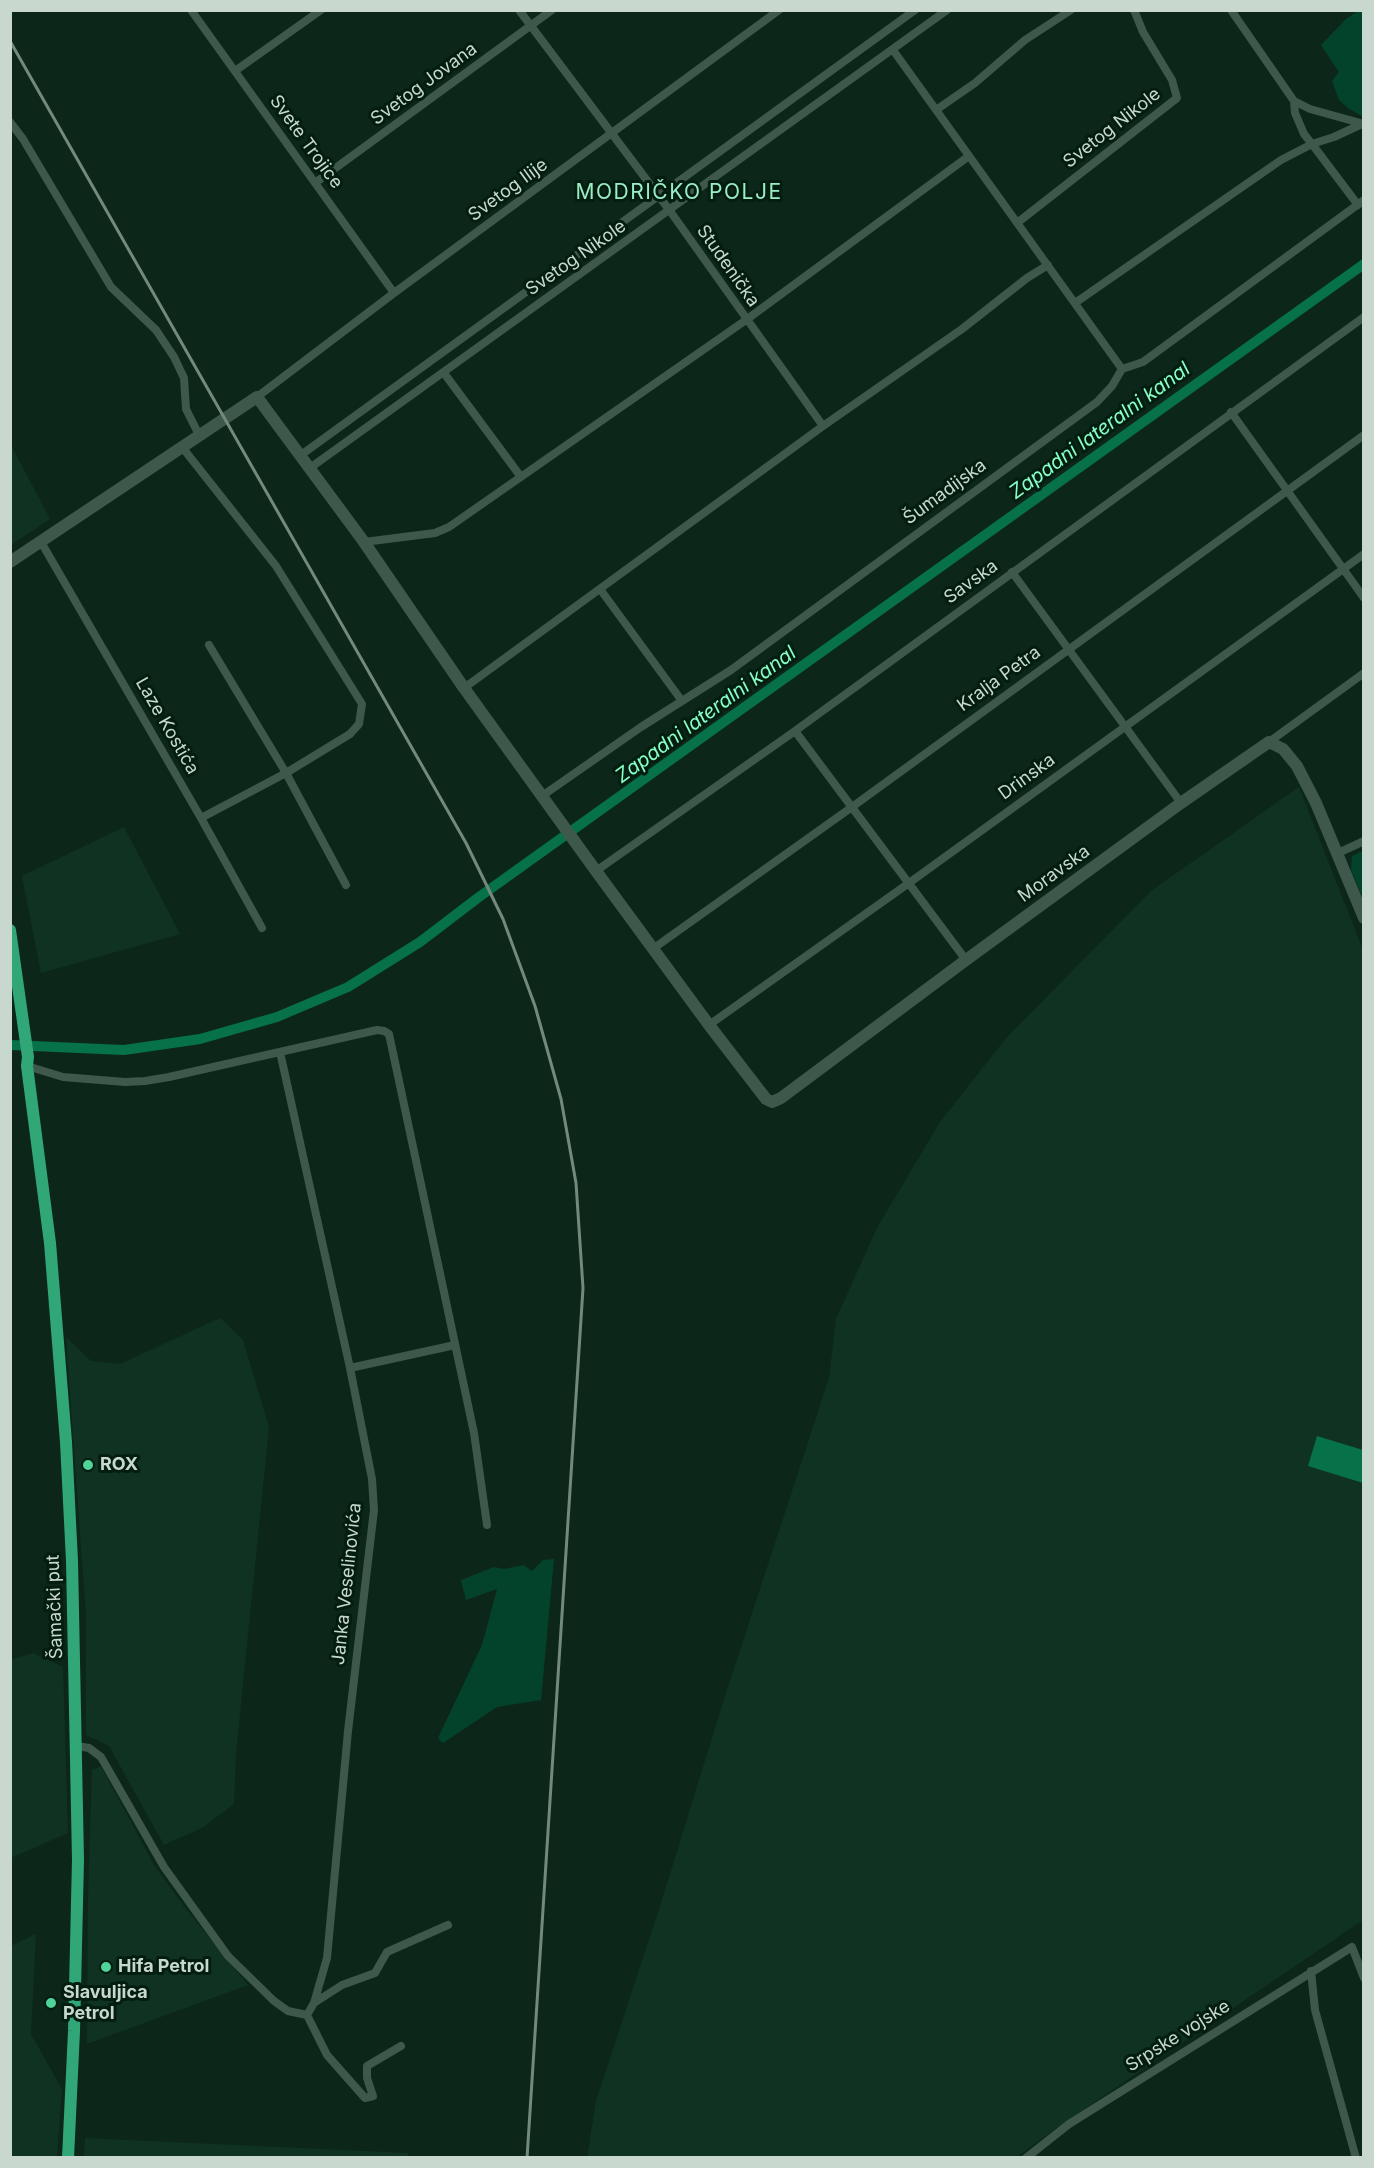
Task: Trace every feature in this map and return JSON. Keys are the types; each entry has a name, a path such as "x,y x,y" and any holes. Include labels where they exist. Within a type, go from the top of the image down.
{"main road":[{"name":"Šamački put","path":"10,930 50,1243 66,1442 72,1561 78,1860 68,2157"}],"street":[{"name":"Svete Trojice","path":"191,10 394,293"},
{"path":"235,71 321,10"},
{"name":"Studenička","path":"519,10 670,211 823,426"},
{"name":"Svetog Jovana","path":"315,183 552,10"},
{"name":"Svetog Ilije","path":"257,397 394,293 779,10"},
{"path":"301,455 915,10"},
{"name":"Svetog Nikole","path":"310,468 947,10"},
{"path":"936,110 975,83 1025,40 1071,10"},
{"name":"Svetog Nikole","path":"1017,223 1177,98 1172,80 1143,32 1134,10"},
{"path":"1231,10 1294,101 1310,109 1363,124"},
{"path":"893,50 1122,369 1143,362 1360,203 1304,134 1295,113 1294,101"},
{"path":"10,123 23,139 111,287 156,330 174,357 184,378 186,409 199,435"},
{"path":"1075,303 1281,160 1312,144 1363,124"},
{"path":"364,542 435,533 449,527 746,320 969,156"},
{"path":"464,688 823,426 962,330 1027,278 1048,265"},
{"name":"Savska","path":"596,871 795,730 1364,317"},
{"name":"Šumadijska","path":"542,796 681,701 731,670 1097,402 1112,386 1122,369"},
{"path":"444,373 521,477"},
{"path":"10,562 257,397 364,542 464,688 709,1025"},
{"path":"1231,412 1364,598"},
{"name":"Kralja Petra","path":"654,948 1364,435"},
{"path":"182,447 276,566 362,704 359,724 350,734 286,773 201,818"},
{"name":"Laze Kostića","path":"41,542 262,928"},
{"name":"Drinska","path":"709,1025 909,884 1125,725 1364,554"},
{"path":"1012,572 1181,803"},
{"path":"600,589 681,701"},
{"path":"209,645 286,773 346,885"},
{"name":"Moravska","path":"709,1025 766,1099 772,1102 781,1098 1181,803 1364,673"},
{"path":"795,730 966,960"},
{"path":"1269,742 1282,749 1297,766 1316,803 1364,918"},
{"path":"1336,854 1364,841"},
{"path":"28,1062 63,1077 125,1082 146,1081 377,1030 389,1034 474,1433 487,1525"},
{"name":"Janka Veselinovića","path":"280,1052 351,1368 372,1479 374,1510 348,1731 327,1958 314,2003 307,2015"},
{"path":"351,1368 455,1346"},
{"path":"77,1746 89,1748 101,1757 164,1867 228,1956 274,2001 288,2011 307,2015 327,2055 365,2098 373,2096 367,2078 367,2066 401,2046"},
{"path":"314,2003 342,1985 375,1973 387,1952 448,1925"},
{"name":"Srpske vojske","path":"1026,2157 1069,2124 1352,1947 1364,1978"},
{"path":"1311,1971 1315,2010 1356,2157"}],"shaded area":[{"path":"1358,11 1363,11 1363,117 1339,100 1332,81 1339,72 1321,45 1346,19"},
{"path":"11,445 50,519 10,545"},
{"path":"1299,787 1363,950 1363,1920 1017,2157 587,2158 596,2101 829,1378 836,1319 877,1228 940,1122 1007,1037 1151,891"},
{"path":"124,827 180,934 41,973 22,876"},
{"path":"1363,851 1363,899 1351,870 1352,856"},
{"path":"220,1318 243,1340 269,1427 236,1753 234,1804 202,1828 164,1845 109,1746 86,1735 86,1616 66,1337 91,1361 120,1364"},
{"path":"1317,1436 1363,1450 1363,1483 1308,1466"},
{"path":"554,1559 541,1700 497,1707 443,1743 438,1738 482,1645 497,1589 466,1600 461,1580 494,1567 504,1569 524,1565 532,1571 543,1560"},
{"path":"33,1653 63,1667 68,1833 11,1858 11,1660"},
{"path":"101,1766 154,1865 186,1909 248,1985 87,2044 92,1770"},
{"path":"36,1934 31,2034 62,2089 57,2157 11,2157 11,1946"},
{"path":"85,2138 408,2153 408,2157 84,2157"}],"waterway":[{"name":"Zapadni lateralni kanal","path":"10,1045 124,1050 200,1039 277,1017 348,987 420,942 479,897 1364,264"}],"railway":[{"path":"10,41 466,843 503,919 535,1006 561,1099 576,1183 583,1288 527,2158"}],"place":[{"name":"ROX","path":"88,1465"},
{"name":"Hifa Petrol","path":"106,1967"},
{"name":"Slavuljica Petrol","path":"51,2003"}],"district":[{"name":"MODRIČKO POLJE","path":"679,193"}]}
